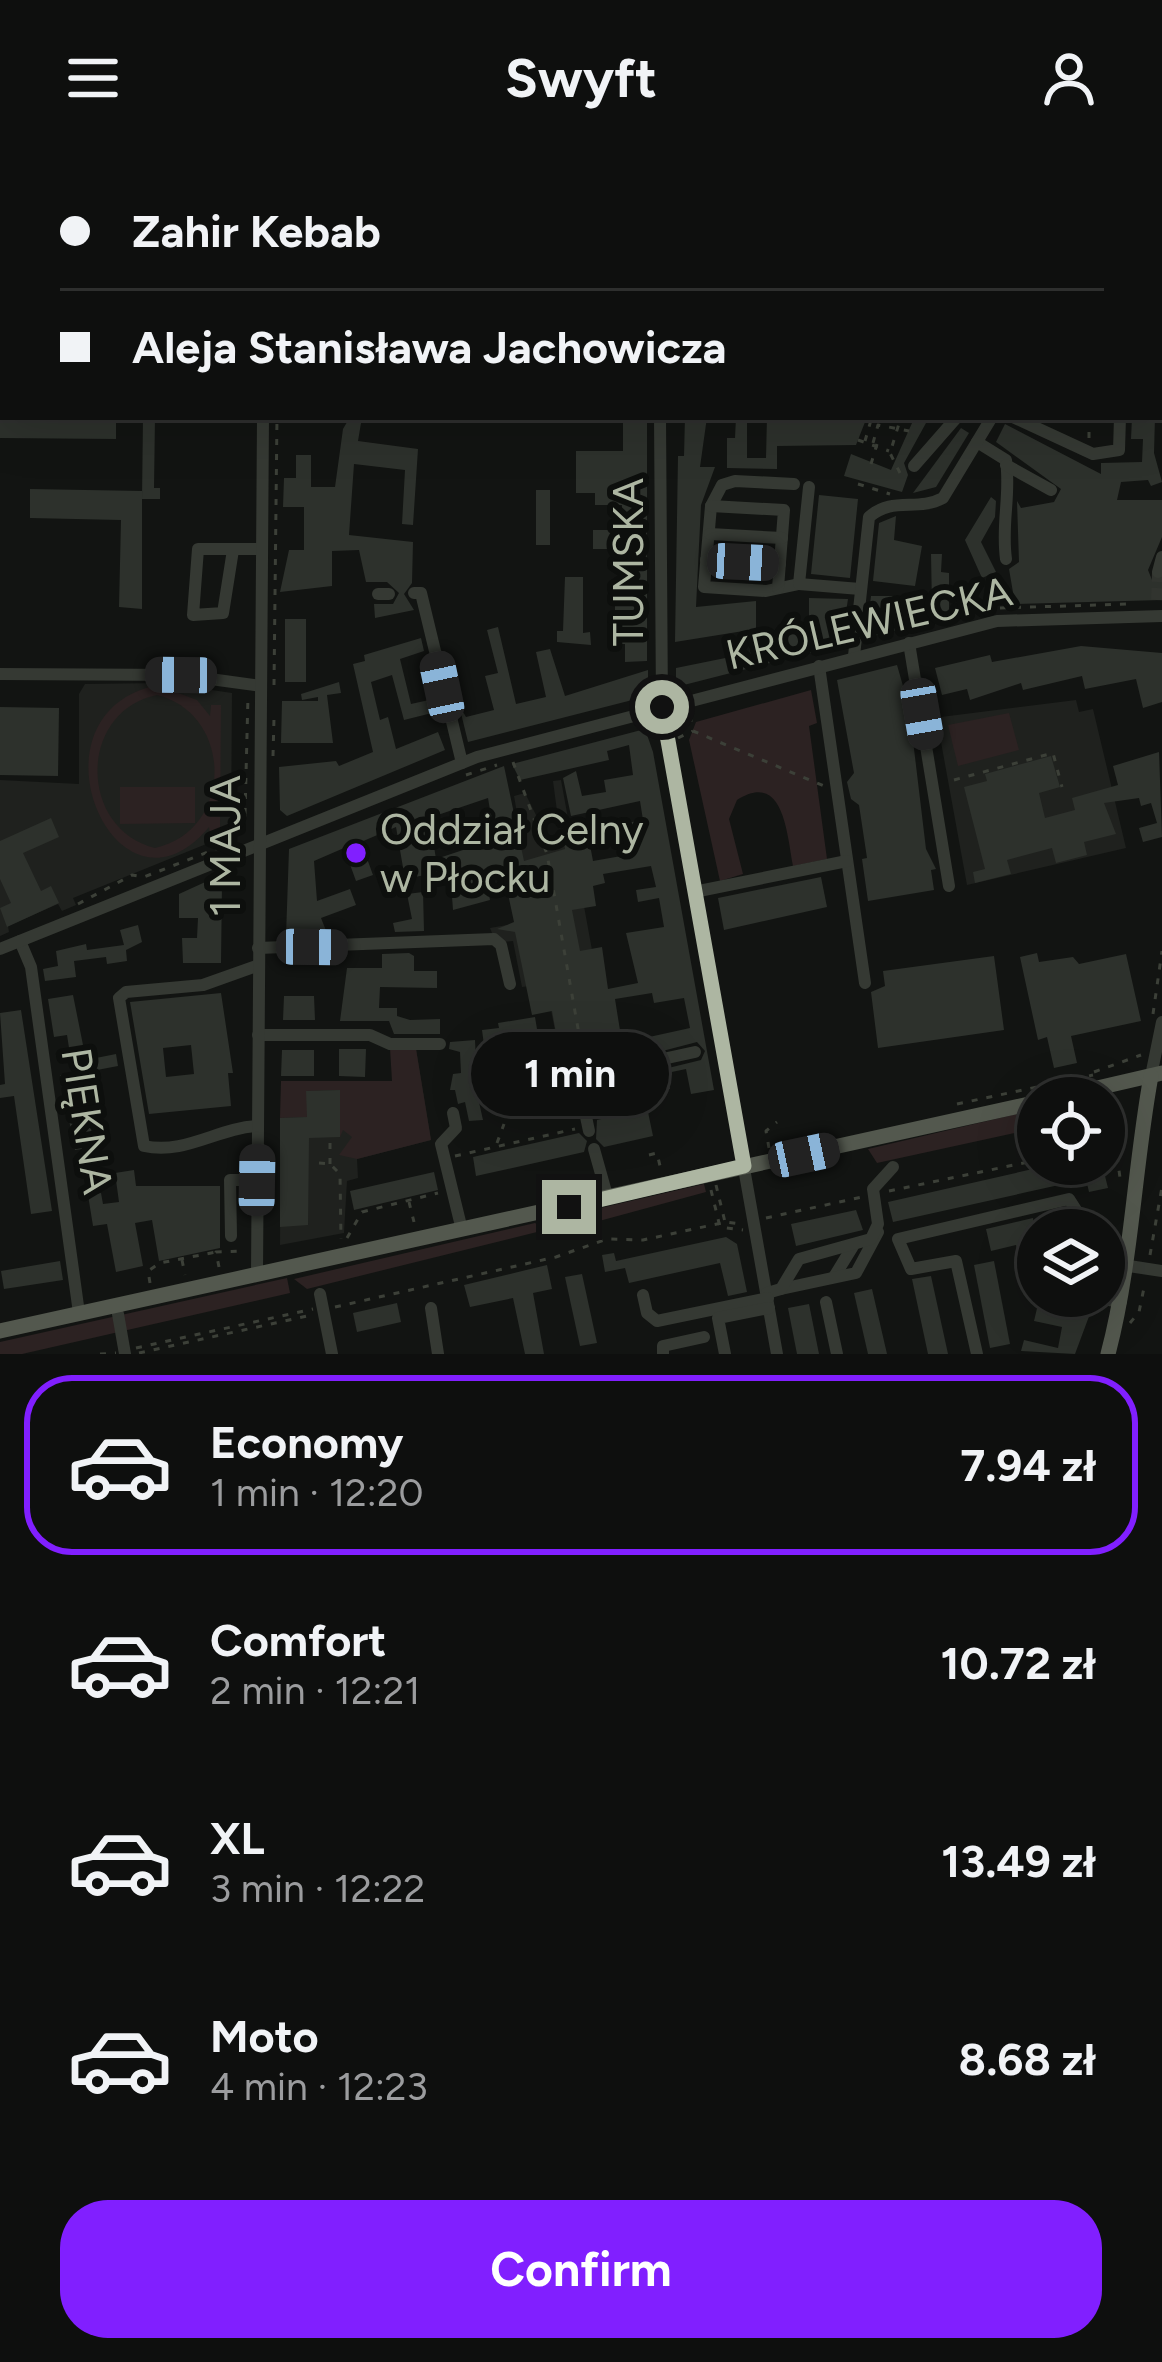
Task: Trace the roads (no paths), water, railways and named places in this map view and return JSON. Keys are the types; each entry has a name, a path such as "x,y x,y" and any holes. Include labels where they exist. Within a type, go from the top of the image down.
{"main road":[{"path":"1125,1081 1156,1074 1144,1114 1125,1284"},
{"path":"0,1333 1017,1107"},
{"path":"1108,1354 1117,1317"}],"street":[{"name":"1 MAJA","path":"256,1274 255,686 263,420"},
{"name":"TUMSKA","path":"661,420 662,707 750,1198 759,1223 799,1288 777,1354"},
{"path":"907,470 954,420"},
{"path":"961,420 1006,465 1051,490"},
{"path":"854,656 869,517 893,502 930,505 943,498 990,420"},
{"path":"1019,420 1089,452 1120,450 1120,420"},
{"path":"1006,465 1011,496 1000,522 1006,559"},
{"path":"799,584 802,485 735,481 722,485 711,506 704,587 799,584 860,589"},
{"path":"711,506 784,510 778,588"},
{"path":"710,534 782,538"},
{"path":"233,550 223,613 194,615 198,549 262,549"},
{"path":"706,560 780,564"},
{"path":"415,593 422,593 462,763"},
{"path":"1157,600 1159,616"},
{"name":"KRÓLEWIECKA","path":"0,949 256,842 462,763 819,665 1013,618 1159,616"},
{"path":"909,643 950,886"},
{"path":"819,665 866,983"},
{"path":"0,674 181,675 255,686"},
{"path":"694,892 848,861"},
{"path":"258,948 492,939 501,945 511,984"},
{"name":"PIĘKNA","path":"20,940 31,967 80,1312"},
{"path":"257,1126 228,1128 199,1144 144,1146 119,998 126,992 202,985 259,965"},
{"path":"1156,1074 1147,1052 1157,1022"},
{"path":"258,1035 370,1035 390,1045 440,1044"},
{"path":"622,1088 649,1061 722,1046"},
{"path":"523,1059 497,1063 504,1110 533,1106 589,1120 635,1101"},
{"path":"453,1113 456,1128 441,1143 462,1230"},
{"path":"594,1149 608,1198"},
{"path":"874,1233 874,1195 878,1181 892,1167"},
{"path":"231,1236 230,1180 257,1180"},
{"path":"1026,1209 1069,1199 1075,1209"},
{"path":"977,1354 956,1262 911,1269 902,1258 898,1239 1017,1211"},
{"path":"799,1288 799,1259 834,1251 874,1233"},
{"path":"725,1354 718,1318 799,1288 874,1233"},
{"path":"643,1294 647,1313 657,1321 799,1288 834,1251"},
{"path":"799,1288 834,1251"},
{"path":"1129,1266 1162,1271"},
{"path":"322,1301 332,1354"},
{"path":"826,1303 837,1354"},
{"path":"116,1308 125,1353"},
{"path":"431,1308 437,1354"},
{"path":"663,1354 663,1346 704,1337"}],"tunnel":[{"path":"1157,600 1158,572"}],"place":[{"name":"Oddział Celny w Płocku","path":"356,853"}]}
